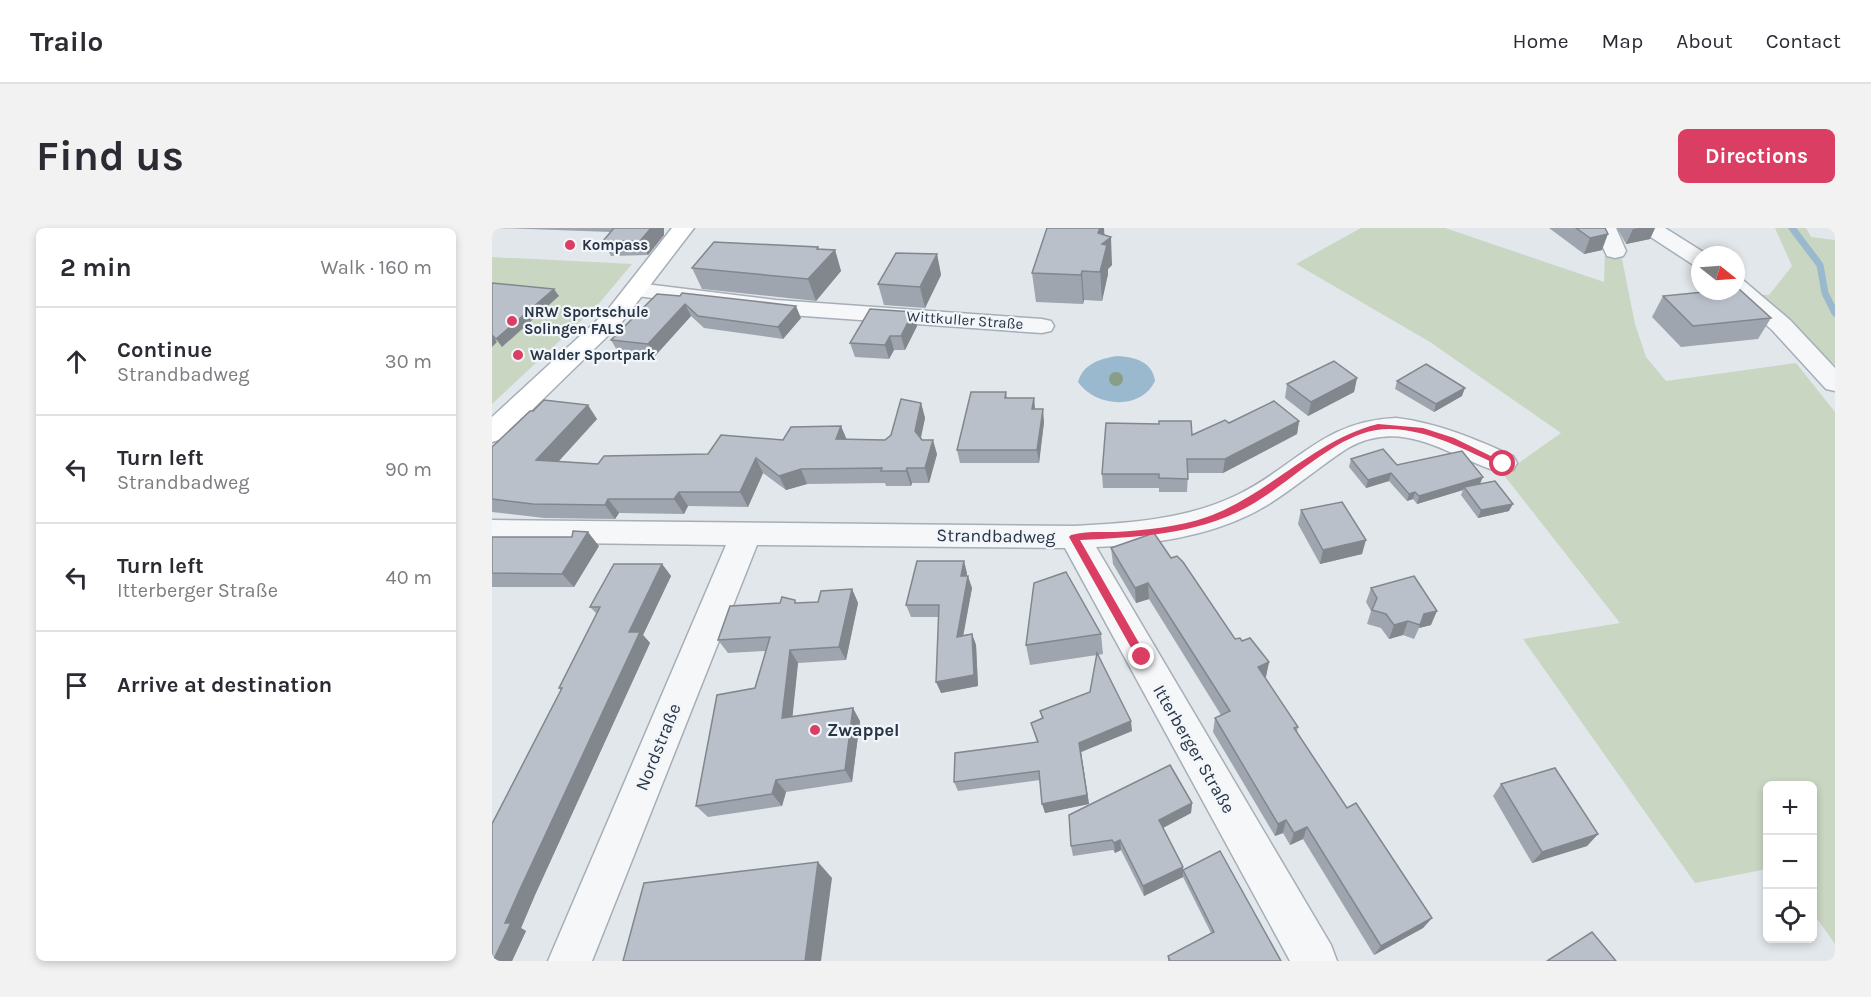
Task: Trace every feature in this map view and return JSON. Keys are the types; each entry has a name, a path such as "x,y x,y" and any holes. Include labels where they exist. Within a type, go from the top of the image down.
{"main road":[{"path":"492,433 614,317 637,291 683,228"}],"street":[{"path":"1605,228 1615,251"},
{"path":"1650,228 1691,253"},
{"name":"Wittkuller Straße","path":"637,291 776,306 1042,326"},
{"path":"1745,294 1781,325 1835,383"},
{"name":"Strandbadweg","path":"492,531 1074,537 1147,533 1207,521 1246,504 1357,432 1378,426 1423,431 1452,440 1503,464"},
{"name":"Nordstraße","path":"570,961 747,532"},
{"name":"Itterberger Straße","path":"1074,537 1315,961"}],"green space":[{"path":"1361,228 1445,228 1604,282 1605,252 1621,254 1635,324 1646,357 1666,381 1796,363 1835,412 1835,944 1817,919 1817,781 1763,781 1763,870 1695,883 1523,639 1620,623 1503,474 1561,433 1430,342 1296,264"},
{"path":"1775,228 1806,228 1811,237 1835,240 1835,365 1757,295 1769,295 1792,266"},
{"name":"Walder Sportpark","path":"492,257 632,264 596,307 492,404"}],"water":[{"path":"1117,356 1141,361 1150,369 1155,381 1148,391 1129,401 1106,401 1095,397 1078,382 1080,376 1093,363"}],"building":[{"path":"614,228 651,228 640,241 603,241"},
{"path":"1047,228 1100,228 1098,233 1111,237 1102,244 1107,245 1100,272 1082,271 1081,275 1032,273"},
{"path":"1576,228 1605,228 1608,234 1590,238"},
{"path":"714,242 818,247 817,249 835,250 808,279 692,268"},
{"path":"896,253 937,254 920,287 878,284"},
{"name":"NRW Sportschule Solingen FALS","path":"492,283 554,289 496,339 492,335"},
{"path":"682,293 796,306 778,327 698,316 685,304 648,344 611,340 657,294 680,296"},
{"path":"1691,293 1691,300 1745,300 1745,294 1771,318 1693,326 1663,296"},
{"path":"870,309 913,312 901,336 890,336 885,345 850,343"},
{"path":"1334,361 1357,378 1311,402 1287,384"},
{"path":"1426,364 1465,388 1436,404 1397,381"},
{"path":"971,392 1006,392 1005,398 1034,398 1032,409 1043,409 1037,450 957,450"},
{"path":"901,399 921,403 915,431 922,440 933,440 925,468 907,468 906,471 881,471 882,468 801,469 779,476 756,458 740,492 679,492 674,499 608,499 605,505 533,504 492,499 492,447 544,400 588,405 536,460 598,464 604,456 708,454 721,435 783,440 791,427 841,426 836,439 885,440 891,435"},
{"path":"1274,401 1299,421 1225,459 1187,459 1188,479 1159,478 1159,474 1102,474 1106,423 1159,424 1159,421 1191,421 1192,435 1225,420 1229,423"},
{"path":"1383,449 1397,465 1462,451 1483,477 1419,496 1415,492 1409,494 1391,473 1368,480 1351,459"},
{"path":"1495,481 1513,504 1481,510 1464,487"},
{"path":"1342,502 1366,540 1323,550 1301,510"},
{"path":"573,531 588,532 562,574 492,573 492,537 572,537"},
{"path":"1154,533 1171,558 1177,556 1183,562 1235,639 1240,638 1242,641 1250,638 1269,662 1258,667 1298,727 1294,728 1347,808 1356,803 1432,918 1381,946 1307,827 1294,833 1286,820 1278,824 1215,718 1230,711 1148,583 1135,588 1111,548"},
{"path":"917,561 964,561 961,576 968,576 957,637 972,634 974,675 936,682 939,605 906,605"},
{"path":"614,564 662,564 629,632 640,632 521,887 505,923 511,923 492,961 492,824 562,688 559,688 600,607 590,607"},
{"path":"1066,572 1101,634 1026,645 1034,583"},
{"path":"1414,576 1437,611 1424,614 1420,625 1408,621 1394,625 1386,614 1372,610 1377,598 1371,588"},
{"path":"852,589 839,647 790,650 782,718 853,708 845,770 776,780 772,794 696,806 717,695 755,688 770,637 718,640 730,606 780,603 782,597 795,600 795,603 818,602 821,591"},
{"path":"1097,653 1131,721 1079,743 1087,795 1042,804 1039,771 954,782 955,753 1038,742 1031,723 1043,718 1040,711 1090,692"},
{"path":"1170,765 1192,803 1159,820 1183,867 1143,886 1120,840 1114,843 1112,840 1071,846 1069,815"},
{"path":"1555,768 1598,834 1542,852 1501,784"},
{"path":"1220,851 1281,961 1170,961 1168,956 1214,932 1183,870"},
{"path":"818,862 805,961 623,961 644,883"},
{"path":"1592,932 1616,961 1547,961"}],"waterway":[{"path":"1792,228 1820,265 1825,293 1835,313"}],"place":[{"name":"Kompass","path":"570,245"},
{"name":"NRW Sportschule Solingen FALS","path":"512,321"},
{"name":"Walder Sportpark","path":"518,355"},
{"name":"Zwappel","path":"815,730"}],"route":[{"path":"1142,657 1074,537 1147,533 1207,521 1246,504 1324,451 1357,432 1378,426 1423,431 1452,440 1503,464"}]}
